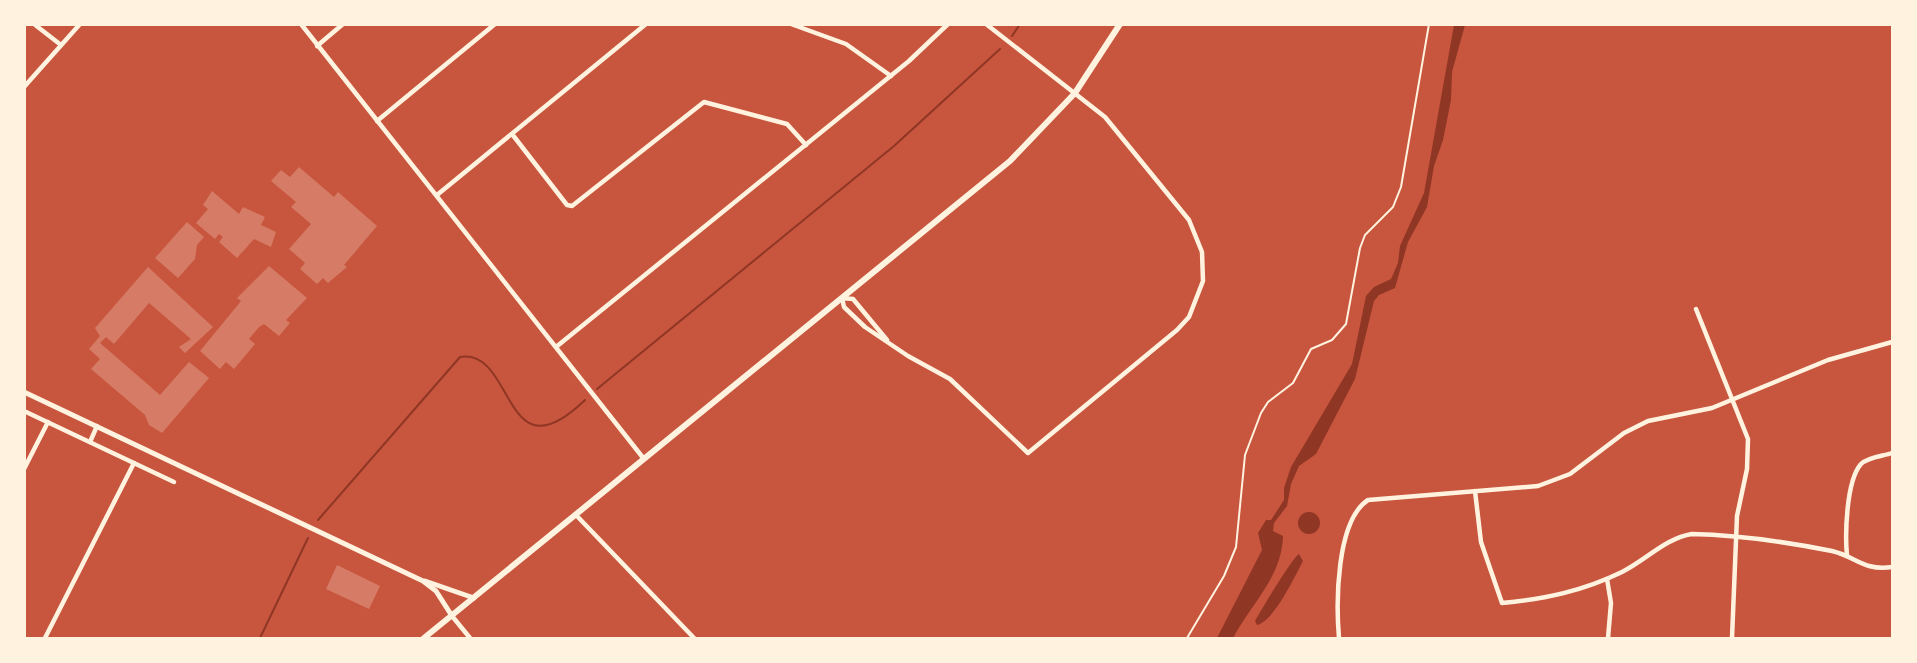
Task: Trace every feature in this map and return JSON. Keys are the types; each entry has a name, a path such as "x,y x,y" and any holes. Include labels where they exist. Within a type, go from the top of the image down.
{"main road":[{"path":"425,639 1010,161 1075,93 1120,24"}],"street":[{"path":"34,24 61,45"},
{"path":"24,87 80,24"},
{"path":"301,24 645,459"},
{"path":"317,46 343,24"},
{"path":"377,121 495,24"},
{"path":"438,195 646,24"},
{"path":"790,24 846,44 891,76"},
{"path":"556,347 891,76 948,24"},
{"path":"887,340 853,299 842,298 844,307 865,327 908,356 950,379 1028,453 1184,324 1201,290 1203,269 1199,240 1185,215 1105,117 986,24"},
{"path":"512,134 567,205 572,206 704,102 787,124 806,145"},
{"path":"1696,309 1747,430 1749,449 1735,537 1732,639"},
{"path":"1339,639 1341,564 1354,515 1364,502 1373,498 1525,488 1557,480 1636,427 1661,417 1712,408 1829,360 1892,342"},
{"path":"24,391 423,581 474,598"},
{"path":"24,411 174,482"},
{"path":"24,469 48,422"},
{"path":"90,442 97,426"},
{"path":"1847,557 1845,520 1858,470 1866,461 1892,453"},
{"path":"46,639 134,463"},
{"path":"1475,491 1481,542 1502,603 1559,595 1607,579 1678,537 1692,534 1735,537 1833,552 1875,569 1892,567"},
{"path":"576,515 694,639"},
{"path":"1607,579 1611,603 1608,639"},
{"path":"423,581 436,591 470,639"}],"path":[{"path":"1187,639 1224,576 1236,547 1245,455 1261,413 1268,402 1293,383 1311,349 1332,340 1346,324 1360,248 1365,235 1392,206 1401,187 1429,24"}],"shaded area":[{"path":"1454,25 1465,25 1452,72 1451,100 1443,140 1434,166 1427,207 1408,242 1395,288 1379,295 1374,301 1355,379 1316,454 1299,466 1291,484 1287,506 1274,523 1273,531 1283,536 1281,551 1271,577 1233,638 1217,638 1262,550 1258,533 1266,520 1271,520 1284,500 1284,488 1291,467 1352,364 1366,296 1374,287 1391,279 1398,263 1400,246 1424,193"},
{"path":"1309,512 1317,515 1320,523 1317,531 1309,534 1301,531 1298,523 1301,515"},
{"path":"1299,554 1303,561 1283,598 1270,616 1257,625 1255,621 1258,615"}],"building":[{"path":"299,167 334,197 338,192 377,226 344,265 347,267 328,283 323,278 317,284 300,269 305,263 289,249 311,224 291,207 296,202 271,181 281,170 290,177"},
{"path":"212,191 239,214 243,207 265,217 261,225 276,232 271,247 254,239 237,258 219,242 223,237 219,234 215,239 196,223 208,209 203,205"},
{"path":"187,222 204,237 197,245 195,259 178,278 155,258"},
{"path":"269,266 307,298 286,320 290,323 279,336 264,324 249,339 255,344 234,369 226,362 220,369 200,351 241,301 237,298"},
{"path":"148,267 213,327 185,353 179,347 191,339 149,303 114,344 106,337 100,343 160,395 189,362 209,378 162,433 149,425 145,415 91,369 100,359 89,349 100,336 95,328"},
{"path":"337,565 380,586 369,609 326,589"}],"waterway":[{"path":"1012,36 1020,24"},
{"path":"597,389 894,146 1000,49"},
{"path":"318,520 460,357 478,360 491,371 512,405 524,419 538,426 558,421 585,400"},
{"path":"260,638 308,538"}]}
